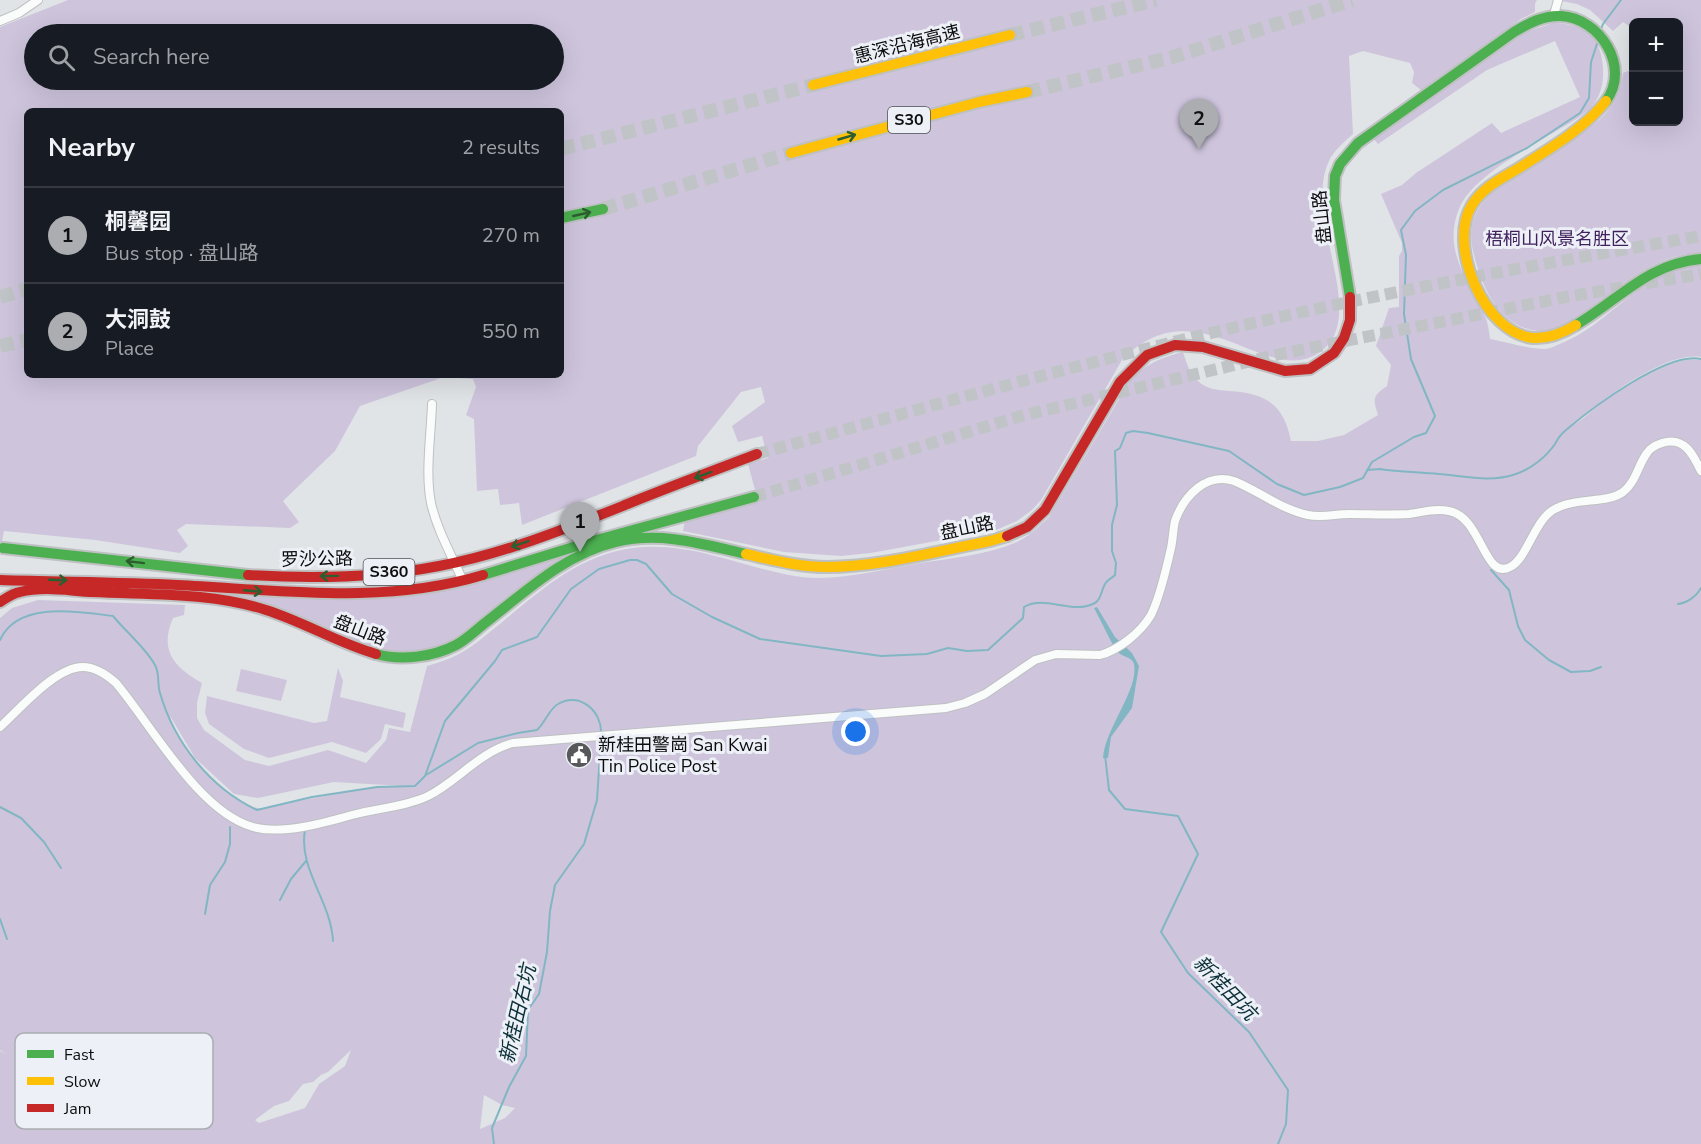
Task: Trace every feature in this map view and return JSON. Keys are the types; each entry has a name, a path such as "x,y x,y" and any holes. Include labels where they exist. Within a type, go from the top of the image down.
{"main road":[{"path":"1554,15 1575,18 1593,27 1604,39 1612,55 1615,76 1613,87 1601,108 1585,122 1488,187 1476,197 1469,208 1463,237 1465,252 1478,288 1493,314 1510,330 1522,336 1544,338 1568,331 1627,287 1663,267 1677,262 1701,259"},
{"name":"盘山路","path":"0,602 12,594 25,590 220,600 244,604 285,616 372,654 407,659 439,653 456,645 554,570 593,549 638,538 682,539 788,564 828,567 874,563 1004,538 1027,527 1045,510 1120,382 1136,364 1154,351 1177,345 1204,346 1267,368 1280,370 1305,369 1327,360 1342,344 1351,313 1334,199 1335,174 1341,164 1358,143 1514,32 1542,18 1554,15"},
{"name":"惠深沿海高速","path":"813,85 1010,35"},
{"name":"S30","path":"791,153 979,102 1028,92"},
{"path":"564,217 603,209"},
{"name":"罗沙公路","path":"3,548 48,551 250,575 344,576 403,571 455,562 505,549 757,454"},
{"name":"罗沙公路","path":"0,580 167,585 333,595 393,592 463,581 593,541 754,497"}],"street":[{"path":"0,21 19,13 38,0"},
{"path":"1554,15 1558,0"},
{"path":"432,404 429,480 431,500 435,517 463,581"},
{"path":"0,727 46,684 66,671 83,667 95,670 116,683 210,802 227,816 254,828 272,830 314,825 424,797 487,754 502,746 524,741 946,708 985,694 1035,660 1056,654 1100,655 1114,649 1139,630 1151,614 1171,548 1179,512 1193,492 1212,480 1234,481 1292,510 1311,516 1410,513 1434,509 1451,511 1464,516 1490,562 1504,569 1517,561 1539,523 1553,510 1570,503 1613,496 1626,490 1647,452 1653,447 1673,441 1686,446 1693,453 1701,471"}],"green space":[{"path":"68,0 1537,0 1535,12 1521,19 1421,90 1412,83 1414,72 1410,63 1363,51 1349,56 1353,134 1331,157 1324,179 1323,204 1339,309 1336,331 1325,348 1304,359 1282,359 1206,334 1179,331 1151,339 1122,360 1041,500 1017,521 996,530 871,553 841,556 784,552 683,531 687,509 755,490 748,464 768,458 762,436 738,442 732,426 765,402 761,387 741,392 698,446 696,456 522,525 519,503 500,505 498,489 477,491 474,419 466,415 476,387 473,379 458,378 564,378 564,108 24,108 24,378 441,378 360,406 335,451 283,501 299,522 290,528 186,524 177,530 188,546 180,553 95,540 4,531 0,552 0,27"},
{"name":"梧桐山风景名胜区","path":"1556,0 1701,0 1701,253 1670,258 1643,271 1568,325 1549,331 1532,330 1508,319 1484,286 1471,237 1475,215 1483,202 1494,190 1599,120 1616,99 1623,73 1629,71 1629,126 1683,126 1683,18 1629,18 1629,26 1623,22 1613,31 1590,10 1577,4"},
{"path":"1553,23 1575,26 1593,38 1602,58 1603,78 1598,98 1587,111 1489,174 1476,185 1459,209 1454,238 1456,252 1465,278 1485,316 1490,339 1532,348 1551,348 1597,323 1628,297 1662,276 1680,269 1701,266 1701,357 1686,357 1651,370 1614,392 1571,426 1617,392 1652,371 1677,362 1701,360 1701,1144 0,1144 0,1051 6,1054 0,1050 0,618 12,608 38,600 185,605 184,615 173,618 169,630 169,649 177,664 202,683 197,703 197,718 204,730 245,760 269,766 328,750 366,763 386,740 389,728 410,732 427,666 469,648 546,587 595,558 633,548 673,548 712,555 789,575 822,578 969,556 1017,542 1049,517 1131,379 1149,365 1168,356 1183,352 1193,375 1205,386 1216,390 1253,394 1271,403 1283,418 1291,441 1318,441 1344,435 1378,415 1375,398 1387,386 1391,365 1376,346 1389,308 1399,307 1399,256 1402,243 1381,194 1402,185 1416,173 1492,123 1501,133 1580,97 1555,41 1487,70 1378,144 1373,138 1526,32","holes":["170,716 195,758 234,794 258,798 334,782 404,786 374,787 257,808 226,792 211,777 196,761 184,744","351,1050 345,1066 319,1084 305,1108 259,1123 255,1120 274,1106 289,1101 303,1084 313,1082 328,1072","484,1095 502,1105 515,1108 505,1118 480,1129"]},
{"path":"565,557 468,630 439,647 423,651 394,653 373,648 290,613 203,594 204,591 386,597"},
{"path":"338,668 343,681 340,697 406,713 403,728 385,724 381,739 366,753 332,742 269,758 244,749 209,724 205,713 207,696 314,723 327,721"},
{"path":"241,669 287,680 281,701 236,691"}],"water":[{"path":"1097,607 1115,637 1132,653 1139,666 1132,708 1111,737 1108,758 1103,758 1105,746 1132,685 1134,664 1131,659 1116,650 1094,608"}],"waterway":[{"path":"1601,29 1621,0"},
{"path":"0,640 9,627 35,614 67,611 113,616 155,665 159,690 166,711 184,746 209,776 240,801 257,810 312,797 377,787 415,786 425,776 445,721 502,650 537,637 571,589 599,569 630,560 646,564 672,594 712,617 760,639 881,656 927,654 948,648 967,651 988,650 1023,618 1024,607 1041,603 1085,607 1096,603 1106,583 1115,575 1116,563 1112,551 1112,525 1117,505 1115,451 1120,448 1126,433 1133,431 1148,433 1229,451 1277,484 1304,495 1340,487 1363,478 1372,462 1414,437 1426,433 1435,416 1411,359 1404,314 1406,255 1401,230 1415,211 1443,190 1527,148 1580,113 1589,98 1591,62 1599,38"},
{"path":"1367,470 1380,469 1478,478 1497,478 1516,474 1538,462 1564,432 1593,408 1630,383 1669,364 1687,359 1701,359"},
{"path":"1491,570 1509,590 1518,626 1525,640 1549,660 1571,672 1590,671 1601,667"},
{"path":"1678,604 1691,599 1701,588"},
{"path":"426,775 478,743 537,730 555,706 566,701 574,700 588,705 598,717 601,733"},
{"name":"新桂田右坑","path":"494,1144 492,1128 509,1087 526,1056 528,1010 539,994 547,952 550,911 555,885 584,844 597,800 601,738"},
{"name":"新桂田坑","path":"1105,755 1109,790 1125,809 1178,816 1198,854 1161,932 1188,973 1249,1032 1288,1090 1286,1124 1278,1144"},
{"path":"0,807 21,818 44,842 61,868"},
{"path":"205,914 210,885 225,862 230,844 230,827"},
{"path":"305,830 306,858 327,912 333,941"},
{"path":"280,900 291,879 306,861"},
{"path":"0,919 7,939"}],"tunnel":[{"path":"1010,35 1156,0"},
{"path":"1027,92 1173,57 1352,0"},
{"path":"564,148 813,85"},
{"path":"603,209 791,153"},
{"path":"757,454 1077,366 1206,334 1378,296 1701,236"},
{"path":"754,497 1021,416 1280,354 1571,296 1701,274"},
{"path":"0,297 24,290"},
{"path":"0,346 24,341"}],"traffic: fast":[{"path":"1350,297 1334,200 1335,176 1340,164 1358,143 1514,32 1543,18 1561,16 1575,19 1588,25 1608,46 1615,74 1613,88 1606,101"},
{"path":"564,217 603,209"},
{"path":"1576,325 1649,275 1682,262 1701,259"},
{"path":"483,575 593,541 754,497"},
{"path":"376,654 417,657 456,645 546,575 580,555 616,542 665,538 746,554"},
{"path":"3,548 248,575"}],"traffic: slow":[{"path":"813,85 1010,35"},
{"path":"791,153 979,102 1027,92"},
{"path":"1576,325 1556,335 1533,338 1515,332 1499,321 1475,285 1467,263 1464,242 1465,222 1472,205 1487,188 1566,138 1606,101"},
{"path":"746,554 806,566 847,566 909,558 1007,536"}],"traffic: jam":[{"path":"1007,536 1027,527 1045,510 1120,382 1147,355 1175,345 1203,347 1285,371 1310,369 1334,353 1344,338 1350,320 1350,297"},
{"path":"248,575 296,577 368,575 416,570 463,561 557,532 757,454"},
{"path":"0,580 370,593 446,584 483,575"},
{"path":"0,602 17,593 47,589 180,595 224,600 266,610 376,654"}],"place":[{"name":"大洞鼓","path":"1199,149"},
{"name":"桐馨园","path":"580,552"},
{"name":"新桂田警崗 San Kwai Tin Police Post","path":"579,755"}]}
